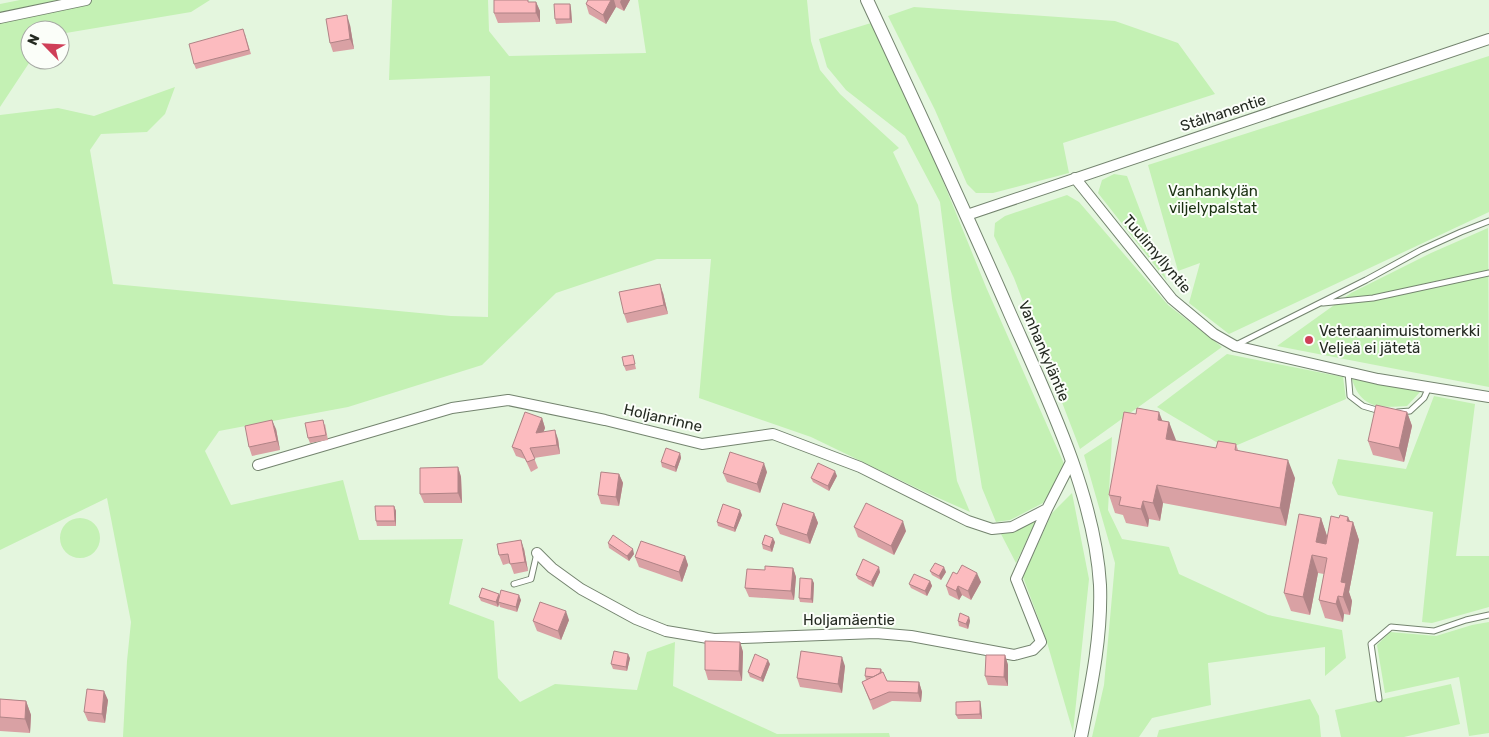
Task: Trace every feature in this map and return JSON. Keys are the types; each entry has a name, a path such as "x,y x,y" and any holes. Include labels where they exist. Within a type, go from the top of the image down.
{"street":[{"path":"0,18 86,0"},
{"name":"Vanhankyläntie","path":"868,0 967,215 1032,362 1072,460 1093,533 1100,584 1098,649 1081,737"},
{"name":"Stålhanentie","path":"967,215 1489,39"},
{"name":"Tuulimyllyntie","path":"1075,178 1172,300 1214,334 1235,346 1378,379 1489,397"},
{"name":"Holjanrinne","path":"258,465 452,408 508,400 605,420 702,444 773,434 860,467 968,521 992,529 1012,527 1047,509"},
{"name":"Holjamäentie","path":"537,553 552,568 581,589 636,619 666,631 714,639 876,633 911,636 1014,655 1032,650 1041,642 1016,579 1047,509 1072,460"}],"lane":[{"path":"1235,346 1421,250 1489,221"},
{"path":"1317,303 1372,298 1489,273"},
{"path":"1348,372 1350,396 1362,406 1384,412"},
{"path":"1392,412 1410,411 1424,398 1428,387"},
{"path":"514,584 531,579 537,553"},
{"path":"1379,699 1371,644 1391,627 1434,630 1489,615"}],"green space":[{"path":"20,0 210,0 191,12 70,32 70,20 20,20 20,70 24,70 0,107 0,4"},
{"path":"392,0 488,0 489,31 509,56 646,53 638,0 807,0 811,41 820,70 840,94 899,148 893,152 918,205 957,481 970,512 811,437 699,398 711,259 657,259 556,293 482,365 348,407 219,431 205,451 231,505 343,480 359,540 463,539 449,604 494,621 498,678 520,702 555,684 637,690 647,652 675,642 673,686 777,734 889,733 890,737 123,737 131,622 107,498 0,550 0,115 58,108 94,116 175,87 165,114 147,132 101,134 90,150 113,284 451,316 488,317 490,76 389,80"},
{"path":"914,7 1115,21 1178,43 1215,94 1063,143 1069,173 993,193 976,193 967,184 935,110 888,16"},
{"path":"871,23 913,107 986,287 1065,466 1043,503 1010,520 996,522 982,488 952,299 940,202 905,136 846,90 827,67 819,39"},
{"name":"Vanhankylän viljelypalstat","path":"1489,56 1489,212 1229,334 1189,303 1200,263 1178,271 1148,165"},
{"path":"1114,174 1127,176 1167,281 1098,193 1102,180"},
{"path":"1067,195 1079,202 1168,305 1222,347 1080,449 1014,278 994,236 995,223 1005,216"},
{"path":"1488,228 1489,387 1277,346 1351,293 1431,253"},
{"path":"1227,354 1343,377 1346,399 1228,449 1157,407"},
{"path":"1352,379 1420,392 1407,406 1380,406 1366,401 1356,389"},
{"path":"1434,396 1475,404 1456,556 1489,556 1489,607 1432,623 1422,622 1433,512 1338,495 1332,483 1338,459 1406,469"},
{"path":"1112,437 1108,510 1122,539 1169,547 1179,574 1268,615 1342,630 1346,658 1325,676 1325,647 1208,663 1211,705 1152,718 1139,737 1092,737 1104,685 1115,563 1084,455"},
{"path":"1072,493 1089,579 1073,732 1046,639 1023,577 1052,513"},
{"path":"84,518 91,521 97,527 100,538 99,546 91,555 84,558 76,558 69,555 61,546 60,534 63,527 72,519"},
{"path":"1037,519 1016,563 1001,534 1015,532"},
{"path":"1489,622 1489,733 1469,736 1459,677 1385,693 1377,645 1390,632 1436,636"},
{"path":"1451,684 1460,724 1404,737 1341,737 1335,710"},
{"path":"1310,699 1319,716 1321,737 1157,737 1159,730"}],"building":[{"path":"494,0 528,0 528,2 536,2 536,13 494,13"},
{"path":"588,0 611,0 603,15 586,4"},
{"path":"554,4 570,4 570,19 555,19"},
{"path":"347,15 350,39 330,43 326,19"},
{"path":"243,29 249,50 194,64 189,44"},
{"path":"660,284 664,305 624,314 619,292"},
{"path":"633,355 635,364 624,366 622,357"},
{"path":"1376,405 1407,412 1399,448 1368,441"},
{"path":"1137,408 1159,412 1158,420 1169,422 1166,439 1216,448 1218,441 1236,444 1235,450 1288,460 1280,508 1157,485 1153,503 1143,501 1141,509 1119,505 1121,497 1109,495 1124,412 1136,414"},
{"path":"525,412 542,418 536,433 555,430 557,445 530,448 535,459 527,462 521,450 512,447"},
{"path":"272,420 277,441 249,447 245,426"},
{"path":"323,420 326,435 308,438 305,423"},
{"path":"666,448 680,453 675,467 661,462"},
{"path":"730,452 764,463 757,484 723,473"},
{"path":"818,463 835,471 828,486 811,478"},
{"path":"458,467 458,493 420,494 420,468"},
{"path":"601,472 619,474 616,497 598,495"},
{"path":"783,503 814,513 807,535 776,525"},
{"path":"866,503 903,521 891,546 854,527"},
{"path":"723,504 740,510 734,528 717,522"},
{"path":"375,506 394,506 395,521 376,521"},
{"path":"1299,514 1321,518 1316,542 1326,544 1331,516 1339,518 1340,515 1348,517 1347,521 1353,522 1341,582 1346,583 1343,597 1338,596 1336,604 1319,600 1327,558 1312,555 1303,597 1284,593"},
{"path":"613,535 633,549 627,556 608,543"},
{"path":"765,535 773,538 770,547 762,544"},
{"path":"521,540 525,562 510,564 508,554 499,555 497,544"},
{"path":"641,541 685,556 679,572 635,557"},
{"path":"863,559 879,567 871,582 856,575"},
{"path":"935,563 944,567 939,576 930,571"},
{"path":"962,565 977,573 968,591 958,586 956,591 946,586 953,572 957,574"},
{"path":"765,566 793,568 791,591 745,588 747,569 765,570"},
{"path":"914,574 930,581 925,591 909,584"},
{"path":"800,578 812,579 811,599 799,598"},
{"path":"482,588 499,594 496,602 479,597"},
{"path":"501,590 519,595 516,607 498,602"},
{"path":"540,602 566,611 558,631 533,621"},
{"path":"960,613 969,617 966,624 958,621"},
{"path":"705,641 740,642 739,671 705,670"},
{"path":"614,651 628,654 626,667 611,664"},
{"path":"801,651 842,657 838,684 797,678"},
{"path":"755,654 768,660 761,678 748,672"},
{"path":"986,655 1005,655 1004,677 985,676"},
{"path":"866,668 881,669 880,673 873,677 865,676"},
{"path":"883,672 887,681 919,682 918,693 889,692 870,700 862,682"},
{"path":"87,689 104,691 102,714 84,712"},
{"path":"0,699 26,701 25,719 0,717"},
{"path":"980,701 980,714 956,715 956,702"}],"place":[{"name":"Veteraanimuistomerkki Veljeä ei jätetä","path":"1309,340"}]}
